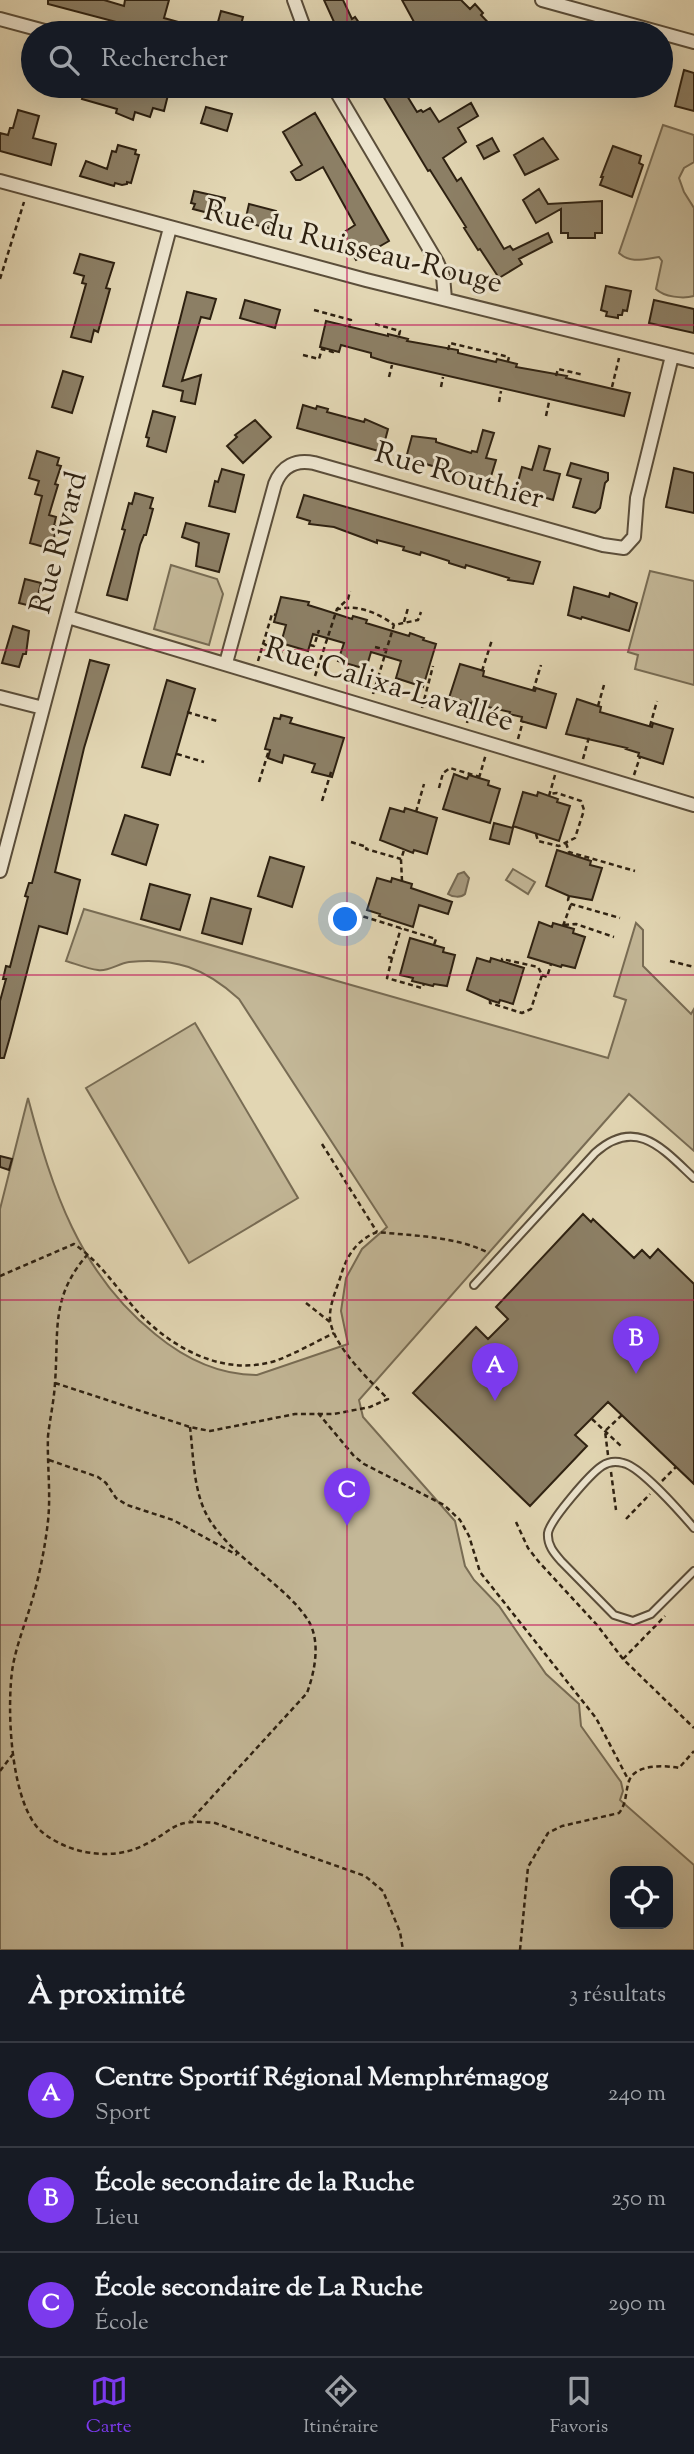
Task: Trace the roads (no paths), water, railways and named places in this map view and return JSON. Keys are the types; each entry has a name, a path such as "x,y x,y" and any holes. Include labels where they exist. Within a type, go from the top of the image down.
{"street":[{"path":"294,0 302,21"},
{"path":"542,0 620,21"},
{"path":"0,19 21,25"},
{"path":"673,35 694,41"},
{"path":"340,98 437,262 443,276 445,299"},
{"name":"Rue du Ruisseau-Rouge","path":"0,181 170,228 694,361"},
{"name":"Rue Rivard","path":"1,867 170,228"},
{"name":"Rue Routhier","path":"226,663 275,484 283,470 298,462 314,463 603,545 619,549 628,545 634,537 639,489 672,356"},
{"name":"Rue Calixa-Lavallée","path":"68,617 694,806"},
{"path":"0,697 43,708"}],"lane":[{"path":"474,1285 595,1153 612,1141 633,1137 654,1142 694,1178"},
{"path":"694,1528 635,1468 618,1462 609,1463 596,1472 551,1522 548,1537 553,1552 561,1561 614,1615 626,1620 640,1620 651,1614 694,1571"}],"place":[{"name":"École secondaire de la Ruche","path":"636,1374"},
{"name":"Centre Sportif Régional Memphrémagog","path":"495,1401"},
{"name":"École secondaire de La Ruche","path":"347,1526"}]}
